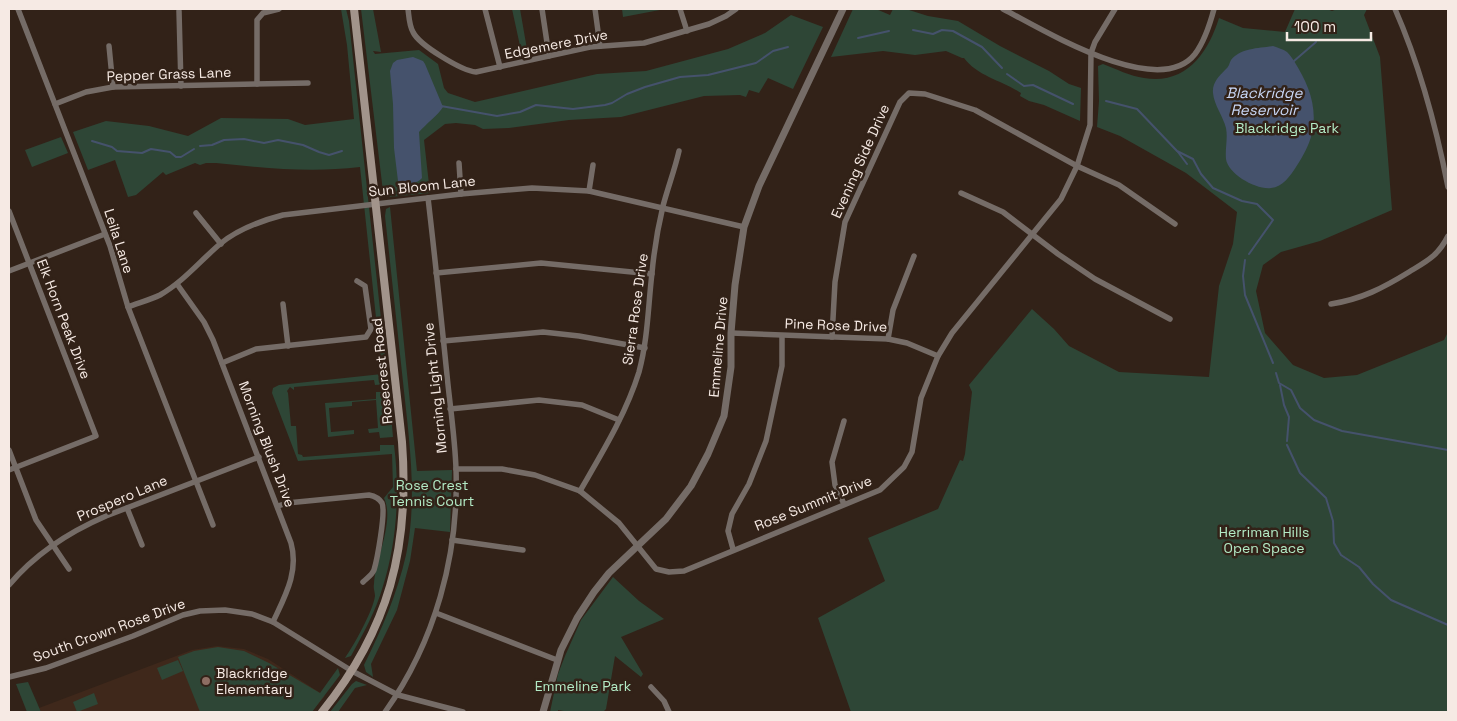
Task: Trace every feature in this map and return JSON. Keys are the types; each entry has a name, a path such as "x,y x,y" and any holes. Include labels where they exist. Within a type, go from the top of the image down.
{"main road":[{"name":"Rosecrest Road","path":"322,712 352,671 373,634 386,602 399,551 404,507 405,475 402,442 354,9"}],"street":[{"name":"Leila Lane","path":"18,9 113,255 121,289 213,525"},
{"path":"257,84 257,20 263,13 279,9"},
{"name":"Edgemere Drive","path":"408,9 411,28 421,42 467,70 476,72 600,46 644,43 721,19 736,9"},
{"path":"485,9 500,67"},
{"path":"542,9 549,56"},
{"path":"595,9 600,46"},
{"path":"680,9 687,30"},
{"name":"Emmeline Drive","path":"543,712 561,650 577,618 609,573 666,519 686,493 708,454 724,416 731,368 731,333 735,285 744,227 763,178 843,9"},
{"path":"1003,9 1078,49 1137,69 1159,71 1178,66 1194,55 1204,37 1214,9"},
{"name":"Rose Summit Drive","path":"456,468 502,469 535,475 580,491 619,524 656,569 669,572 684,570 880,490 904,467 912,452 921,398 938,356 952,333 1061,199 1077,166 1090,125 1091,54 1095,42 1115,9"},
{"path":"1395,9 1418,69 1445,153 1448,187"},
{"path":"179,11 181,86"},
{"path":"109,46 113,87"},
{"name":"Pepper Grass Lane","path":"55,104 86,92 113,87 308,83"},
{"name":"Evening Side Drive","path":"832,336 835,282 845,222 900,102 909,94 925,94 975,110 1077,166 1119,185 1175,224"},
{"name":"Sierra Rose Drive","path":"580,491 632,394 645,348 650,312 652,274 663,208 679,151"},
{"path":"459,164 461,194"},
{"path":"589,191 593,165"},
{"name":"Sun Bloom Lane","path":"128,307 160,295 177,284 221,244 242,230 260,221 283,214 532,188 589,191 744,227"},
{"path":"961,193 1003,212 1058,254 1096,279 1170,319"},
{"name":"Morning Light Drive","path":"386,712 398,695 424,646 446,577 452,540 456,468 428,198"},
{"name":"Elk Horn Peak Drive","path":"9,211 96,436 16,467"},
{"path":"196,213 221,244"},
{"path":"9,271 105,234"},
{"path":"1331,304 1360,297 1387,286 1437,254 1448,236"},
{"path":"888,339 893,310 914,256"},
{"path":"436,273 541,263 652,274"},
{"path":"222,363 256,349 366,337 370,330 365,286 357,281"},
{"name":"Morning Blush Drive","path":"177,284 207,326 292,543 294,567 290,584 273,622"},
{"path":"283,304 288,346"},
{"path":"444,341 543,332 580,336 645,348"},
{"name":"Pine Rose Drive","path":"731,333 888,339 907,343 938,356"},
{"path":"733,549 728,531 732,514 749,484 766,442 782,366 782,336"},
{"path":"450,409 539,400 582,405 619,420"},
{"path":"844,421 832,462 835,485 844,504"},
{"path":"9,450 36,520 69,569"},
{"name":"Prospero Lane","path":"9,585 28,565 53,545 87,525 259,457"},
{"path":"9,470 16,467"},
{"path":"278,506 287,503 369,496 374,496 380,501 383,511 374,569 371,575 363,582"},
{"path":"128,508 142,545"},
{"path":"452,540 523,550"},
{"name":"South Crown Rose Drive","path":"9,677 46,668 183,616 200,611 225,610 252,614 273,622 352,671 398,695 463,712"},
{"path":"436,613 558,660"},
{"path":"651,687 664,701 669,712"}],"shaded area":[{"name":"Blackridge Elementary","path":"217,646 244,649 268,659 325,696 311,712 41,712 39,708 192,650"}],"green space":[{"path":"341,9 346,9 349,21 388,384 375,385 374,380 294,387 294,390 290,387 287,391 291,426 296,426 298,454 303,457 380,451 380,445 394,445 397,498 394,534 388,569 369,622 351,656 345,658 358,637 374,602 375,574 386,529 387,507 384,498 393,487 392,454 298,461 272,393 273,388 279,385 382,374 360,167 305,170 216,163 200,165 195,163 166,175 163,172 136,195 128,197 115,160 88,170 73,132 106,121 149,126 188,136 221,118 288,119 305,125 354,119 347,45"},
{"path":"361,9 373,9 381,52 373,51 375,54 419,50 438,64 444,88 448,93 475,102 597,74 646,71 728,49 765,33 791,15 823,27 793,89 768,78 759,93 749,90 746,97 740,95 704,96 621,117 569,120 509,128 483,129 475,125 445,124 424,140 430,193 390,197 383,193"},
{"path":"512,9 520,9 528,55 522,55"},
{"path":"622,9 665,9 623,17"},
{"path":"853,9 876,9 890,15 893,9 909,10 928,16 958,21 1069,84 1081,88 1080,121 1044,105 1029,101 1020,96 1021,93 983,74 964,58 946,51 915,55 883,51 831,57"},
{"name":"Herriman Hills Open Space","path":"1295,9 1327,9 1332,11 1337,9 1367,9 1364,15 1380,57 1392,210 1320,241 1281,252 1263,265 1256,291 1265,333 1293,365 1324,378 1357,375 1444,340 1448,332 1448,712 851,712 818,618 885,581 868,538 938,509 960,460 963,461 965,454 972,392 969,385 1032,309 1069,346 1119,372 1209,377 1219,286 1233,244 1237,212 1186,173 1120,136 1097,127 1099,101 1098,66 1103,64 1144,78 1159,79 1172,76 1193,64 1202,54 1209,43 1219,18 1243,28 1285,32"},
{"path":"61,137 68,153 32,167 25,150"},
{"name":"Rose Crest Tennis Court","path":"390,207 417,471 452,470 450,532 415,528 410,561 397,610 371,664 373,677 366,672 364,665 394,597 406,555 410,534 412,490 410,447 385,216 386,209"},
{"path":"376,392 389,392 393,437 380,438 379,432 369,433 368,429 378,428 376,400 352,402 352,406 329,408 331,432 354,430 354,434 328,437 325,403 376,399"},
{"name":"Emmeline Park","path":"613,577 639,601 664,619 621,637 643,674 641,677 615,656 606,709 603,712 569,712 558,710 558,712 550,712 558,674 581,620"},
{"path":"218,647 244,651 269,663 320,693 338,668 340,675 312,712 200,712 178,657 194,651"},
{"path":"178,660 183,671 162,680 157,668"},
{"path":"356,681 367,685 355,688 338,712 330,712 352,684"},
{"path":"28,682 41,712 27,712 16,684"},
{"path":"94,693 98,704 77,712 73,702"}],"water":[{"name":"Blackridge Reservoir","path":"1273,46 1288,53 1304,78 1313,105 1314,123 1307,147 1291,174 1279,186 1265,188 1244,180 1228,165 1226,159 1226,128 1215,102 1213,89 1216,80 1227,68 1231,60 1239,53 1250,49"},
{"path":"413,57 423,61 425,64 443,107 419,132 422,178 417,182 407,184 398,181 394,148 390,71 393,63 397,60"}],"waterway":[{"path":"913,30 933,34 942,30 953,31 982,47 1002,68"},
{"path":"858,38 889,31"},
{"path":"1294,61 1316,42"},
{"path":"441,106 497,116 520,112 536,105 573,109 605,105 645,87 680,77 708,75 756,63 773,51 788,47"},
{"path":"1007,74 1024,86 1033,85 1073,104"},
{"path":"1106,101 1137,109 1177,151 1193,159 1201,174 1213,188 1242,201 1257,204 1273,220 1249,254"},
{"path":"200,146 212,145 224,140 244,139 264,143 278,140 303,145 329,155 342,151"},
{"path":"92,141 112,147 117,151 142,153 151,149 170,152 176,157 181,157 194,149"},
{"path":"1178,152 1187,164"},
{"path":"1245,260 1243,276 1245,295 1273,363"},
{"path":"1276,373 1279,383 1291,390 1300,408 1314,420 1342,431 1448,450"},
{"path":"1280,385 1284,405 1289,417 1287,441"},
{"path":"1287,445 1300,473 1326,498 1333,521 1334,543 1341,555 1359,567 1373,584 1391,600 1448,625"}],"place":[{"name":"Blackridge Elementary","path":"206,681"}],"park label":[{"name":"Blackridge Park","path":"1287,128"}]}
